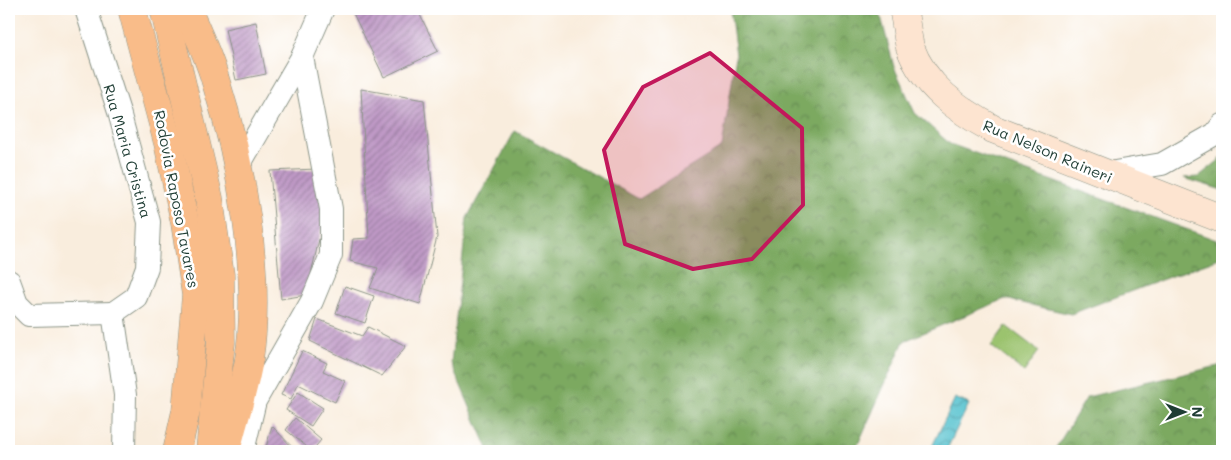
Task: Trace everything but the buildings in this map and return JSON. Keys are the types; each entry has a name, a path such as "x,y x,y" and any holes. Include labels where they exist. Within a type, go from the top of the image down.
{"highway":[{"name":"Rodovia Raposo Tavares","path":"132,9 168,143 185,223 196,295 186,412 177,451"},
{"name":"Rodovia Raposo Tavares","path":"164,9 209,198 220,275 221,342 210,451"},
{"path":"187,9 215,79 238,167 247,226 253,289 249,359 226,451"}],"main road":[{"name":"Rua Nelson Raineri","path":"904,9 910,47 932,84 960,111 993,130 1102,174 1222,219"}],"street":[{"name":"Rua Maria Cristina","path":"86,9 149,222 147,267 136,297 113,313"},
{"path":"238,167 302,57 323,9"},
{"path":"244,451 255,401 312,301 331,255 331,209 302,57"},
{"path":"1102,174 1162,164 1215,134 1222,125"},
{"path":"9,281 17,304 29,315 113,313 125,395 124,451"}],"highlighted area":[{"path":"710,53 802,128 803,205 752,259 693,269 625,244 604,150 643,87"}],"green space":[{"path":"730,9 879,9 894,67 915,113 950,144 1222,242 1222,257 1071,314 1005,299 904,341 855,451 489,451 451,363 467,218 515,131 639,199 722,147 736,55"},
{"path":"1222,158 1222,190 1184,178 1198,177"},
{"path":"1006,326 1039,351 1024,372 991,346"},
{"path":"1222,365 1222,451 1054,451 1087,397"}],"water":[{"path":"955,398 969,404 946,451 930,451"}]}
